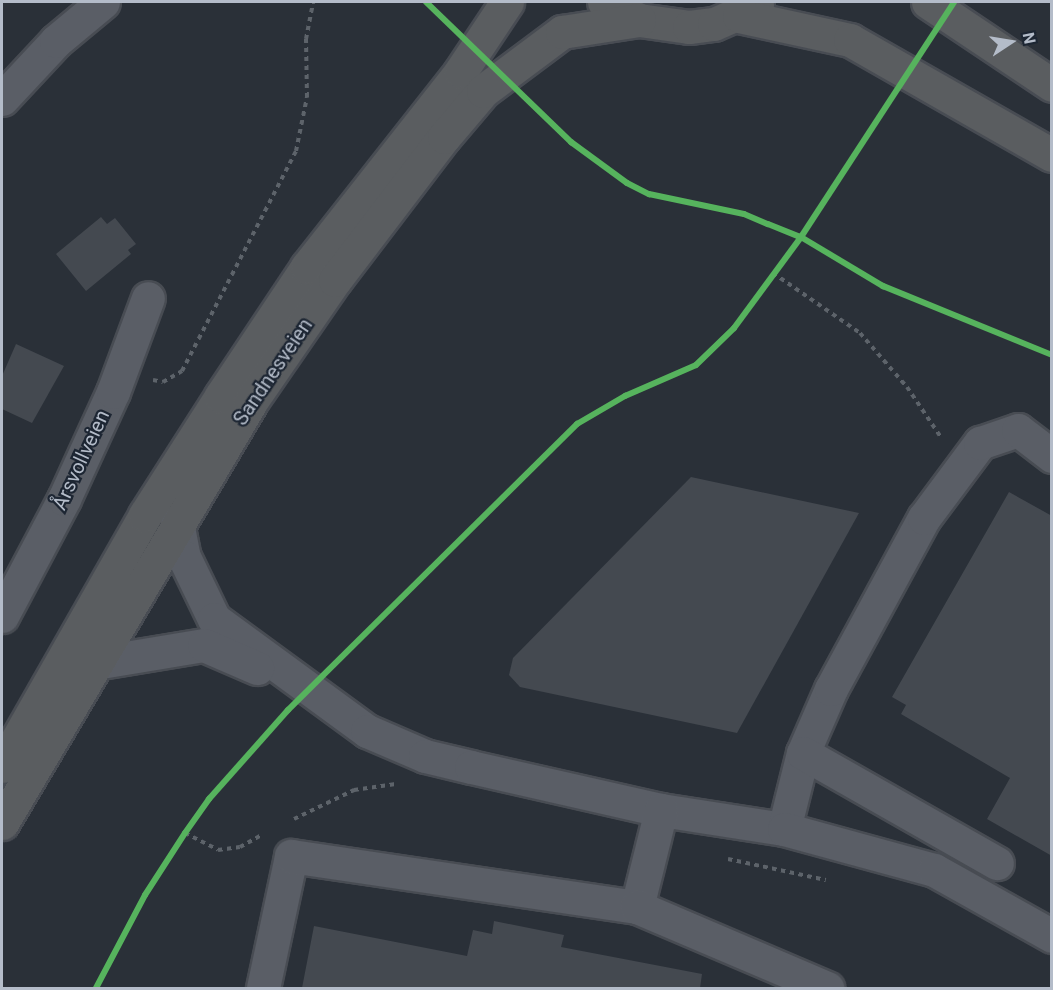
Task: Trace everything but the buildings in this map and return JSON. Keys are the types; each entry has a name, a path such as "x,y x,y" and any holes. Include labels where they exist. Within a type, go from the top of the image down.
{"highway":[{"name":"Sandnesveien","path":"2,766 140,525 221,396 307,267 461,71 507,2"},
{"path":"604,2 639,20 689,27 751,9 849,40 1052,155"},
{"path":"928,2 1052,85"},
{"name":"Sandnesveien","path":"2,823 177,522 250,403 335,280 483,91 562,32 639,20"}],"street":[{"path":"2,99 56,41 103,2"},
{"name":"Årsvollveien","path":"2,616 64,499 113,392 148,298"},
{"path":"783,829 802,753 831,689 924,518 980,443 1017,430 1052,456"},
{"path":"177,522 184,557 214,619 300,686 366,731 405,749 661,810 783,829 934,870 1052,936"},
{"path":"95,663 204,645 300,686"},
{"path":"802,753 997,863"},
{"path":"637,907 661,810"},
{"path":"263,988 291,856 637,907 827,988"}],"path":[{"path":"182,371 296,151 308,97 306,39 313,2"},
{"path":"766,282 780,264"},
{"path":"773,273 860,333 907,387 943,441"},
{"path":"179,841 191,825"}],"cycle path":[{"path":"426,2 571,142 627,183 649,194 744,214 801,237 883,286 1052,355"},
{"path":"96,988 145,895 185,833 209,799 288,710 577,424 625,396 696,365 734,328 801,237 954,2"}]}
